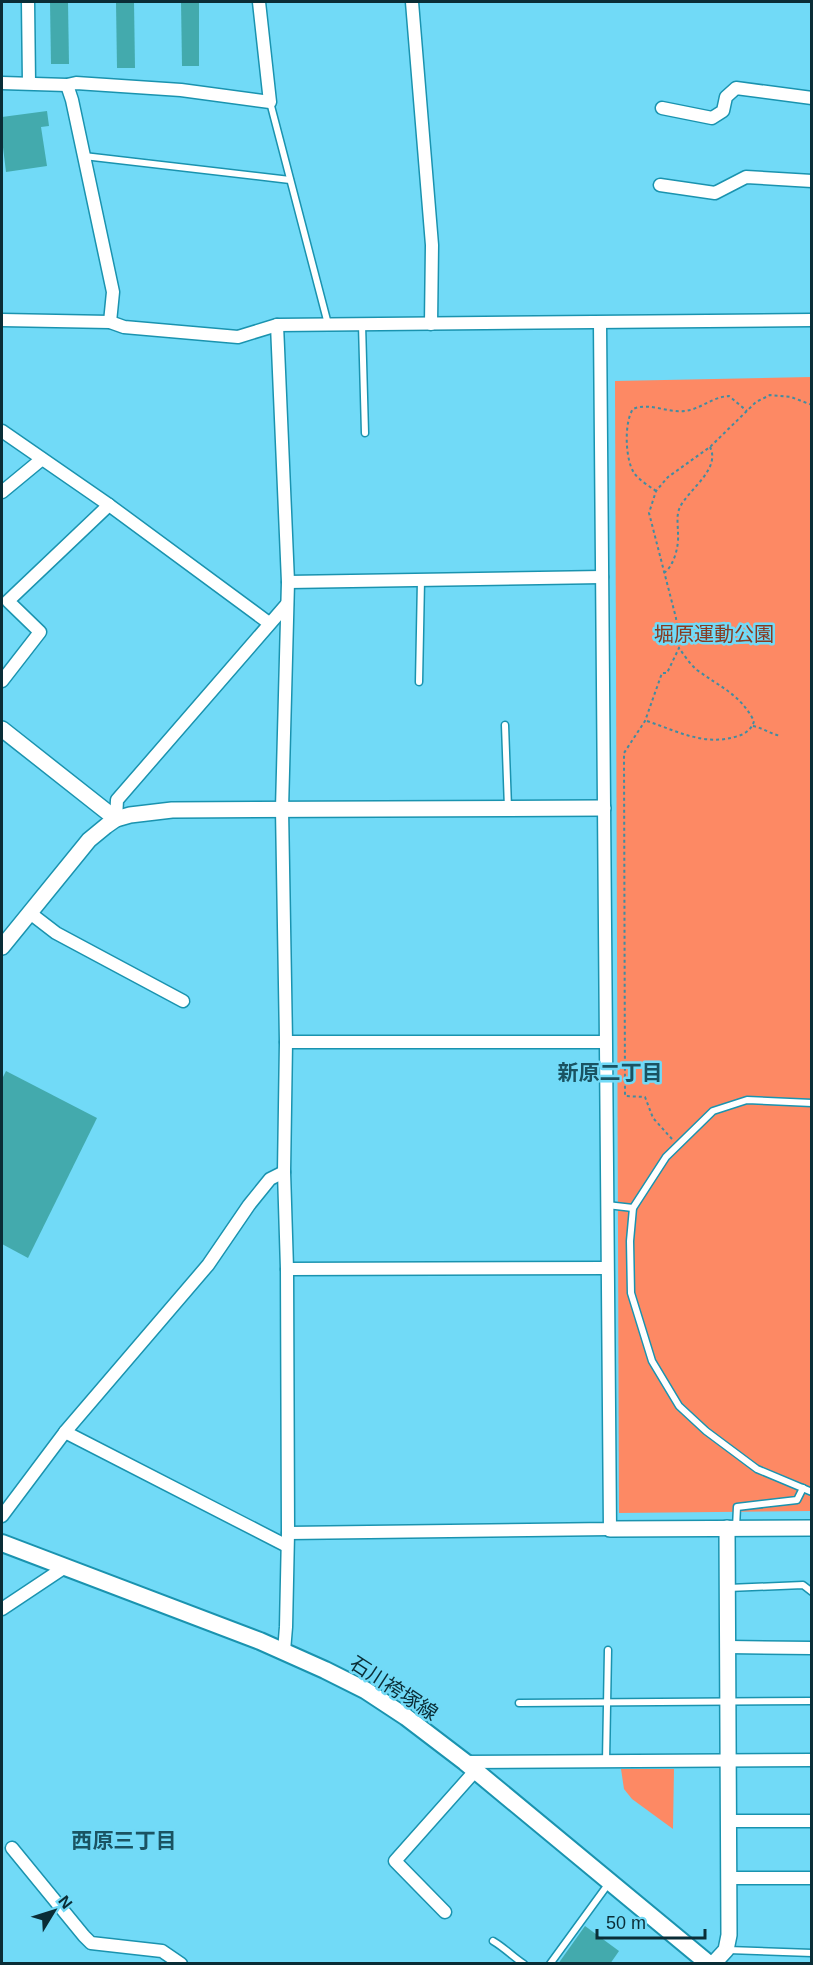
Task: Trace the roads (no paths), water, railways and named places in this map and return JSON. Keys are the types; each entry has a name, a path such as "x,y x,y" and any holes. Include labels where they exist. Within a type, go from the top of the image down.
{"main road":[{"name":"石川袴塚線","path":"2,1543 284,1651 364,1690 406,1717 470,1766 711,1964"}],"street":[{"path":"28,2 29,83"},
{"path":"2,83 67,85 76,82 181,90 270,102 258,2"},
{"path":"412,2 432,245 431,324"},
{"path":"67,85 113,292 110,322"},
{"path":"662,108 712,118 723,111 726,97 736,88 812,98"},
{"path":"660,185 715,193 746,177 812,181"},
{"path":"2,320 110,322 124,327 238,337 277,325 812,320"},
{"path":"600,323 610,1529"},
{"path":"277,325 288,582 282,809 286,1042 284,1172 287,1269 287,1539 284,1651"},
{"path":"2,431 109,505 269,623"},
{"path":"2,492 42,459"},
{"path":"2,681 40,632 5,598 109,505"},
{"path":"288,582 602,577"},
{"path":"116,819 117,800 287,604"},
{"path":"2,729 116,819"},
{"path":"2,947 89,840 116,819 145,812 282,809 603,808"},
{"path":"30,913 56,933 183,1001"},
{"path":"286,1042 605,1042"},
{"path":"2,1516 64,1432 208,1265 270,1179 284,1172"},
{"path":"287,1269 607,1268"},
{"path":"64,1432 287,1539 610,1529 812,1528"},
{"path":"711,1964 726,1950 729,1935 728,1588 732,1528"},
{"path":"2,1609 65,1567"},
{"path":"729,1647 812,1648"},
{"path":"445,1912 395,1861 470,1766 606,1761 812,1760"},
{"path":"729,1821 812,1821"},
{"path":"7,1849 91,1943 162,1952 181,1964"},
{"path":"730,1878 812,1878"}],"lane":[{"path":"270,102 328,325"},
{"path":"84,156 290,180"},
{"path":"362,324 365,433"},
{"path":"419,682 421,580"},
{"path":"506,725 508,809"},
{"path":"812,1103 747,1100 713,1111 666,1157 633,1208 630,1241 631,1293 652,1361 679,1406 706,1431 757,1469 812,1492"},
{"path":"606,1204 633,1208"},
{"path":"732,1528 737,1507 797,1500 803,1488"},
{"path":"728,1588 803,1586 812,1592"},
{"path":"606,1761 608,1650"},
{"path":"519,1703 812,1701"},
{"path":"550,1964 609,1882"},
{"path":"493,1941 524,1964"},
{"path":"726,1950 812,1953"},
{"path":"507,1964 511,1956"}],"district":[{"name":"新原二丁目","path":"610,1073"},
{"name":"西原三丁目","path":"124,1841"}],"park label":[{"name":"堀原運動公園","path":"714,634"}]}
